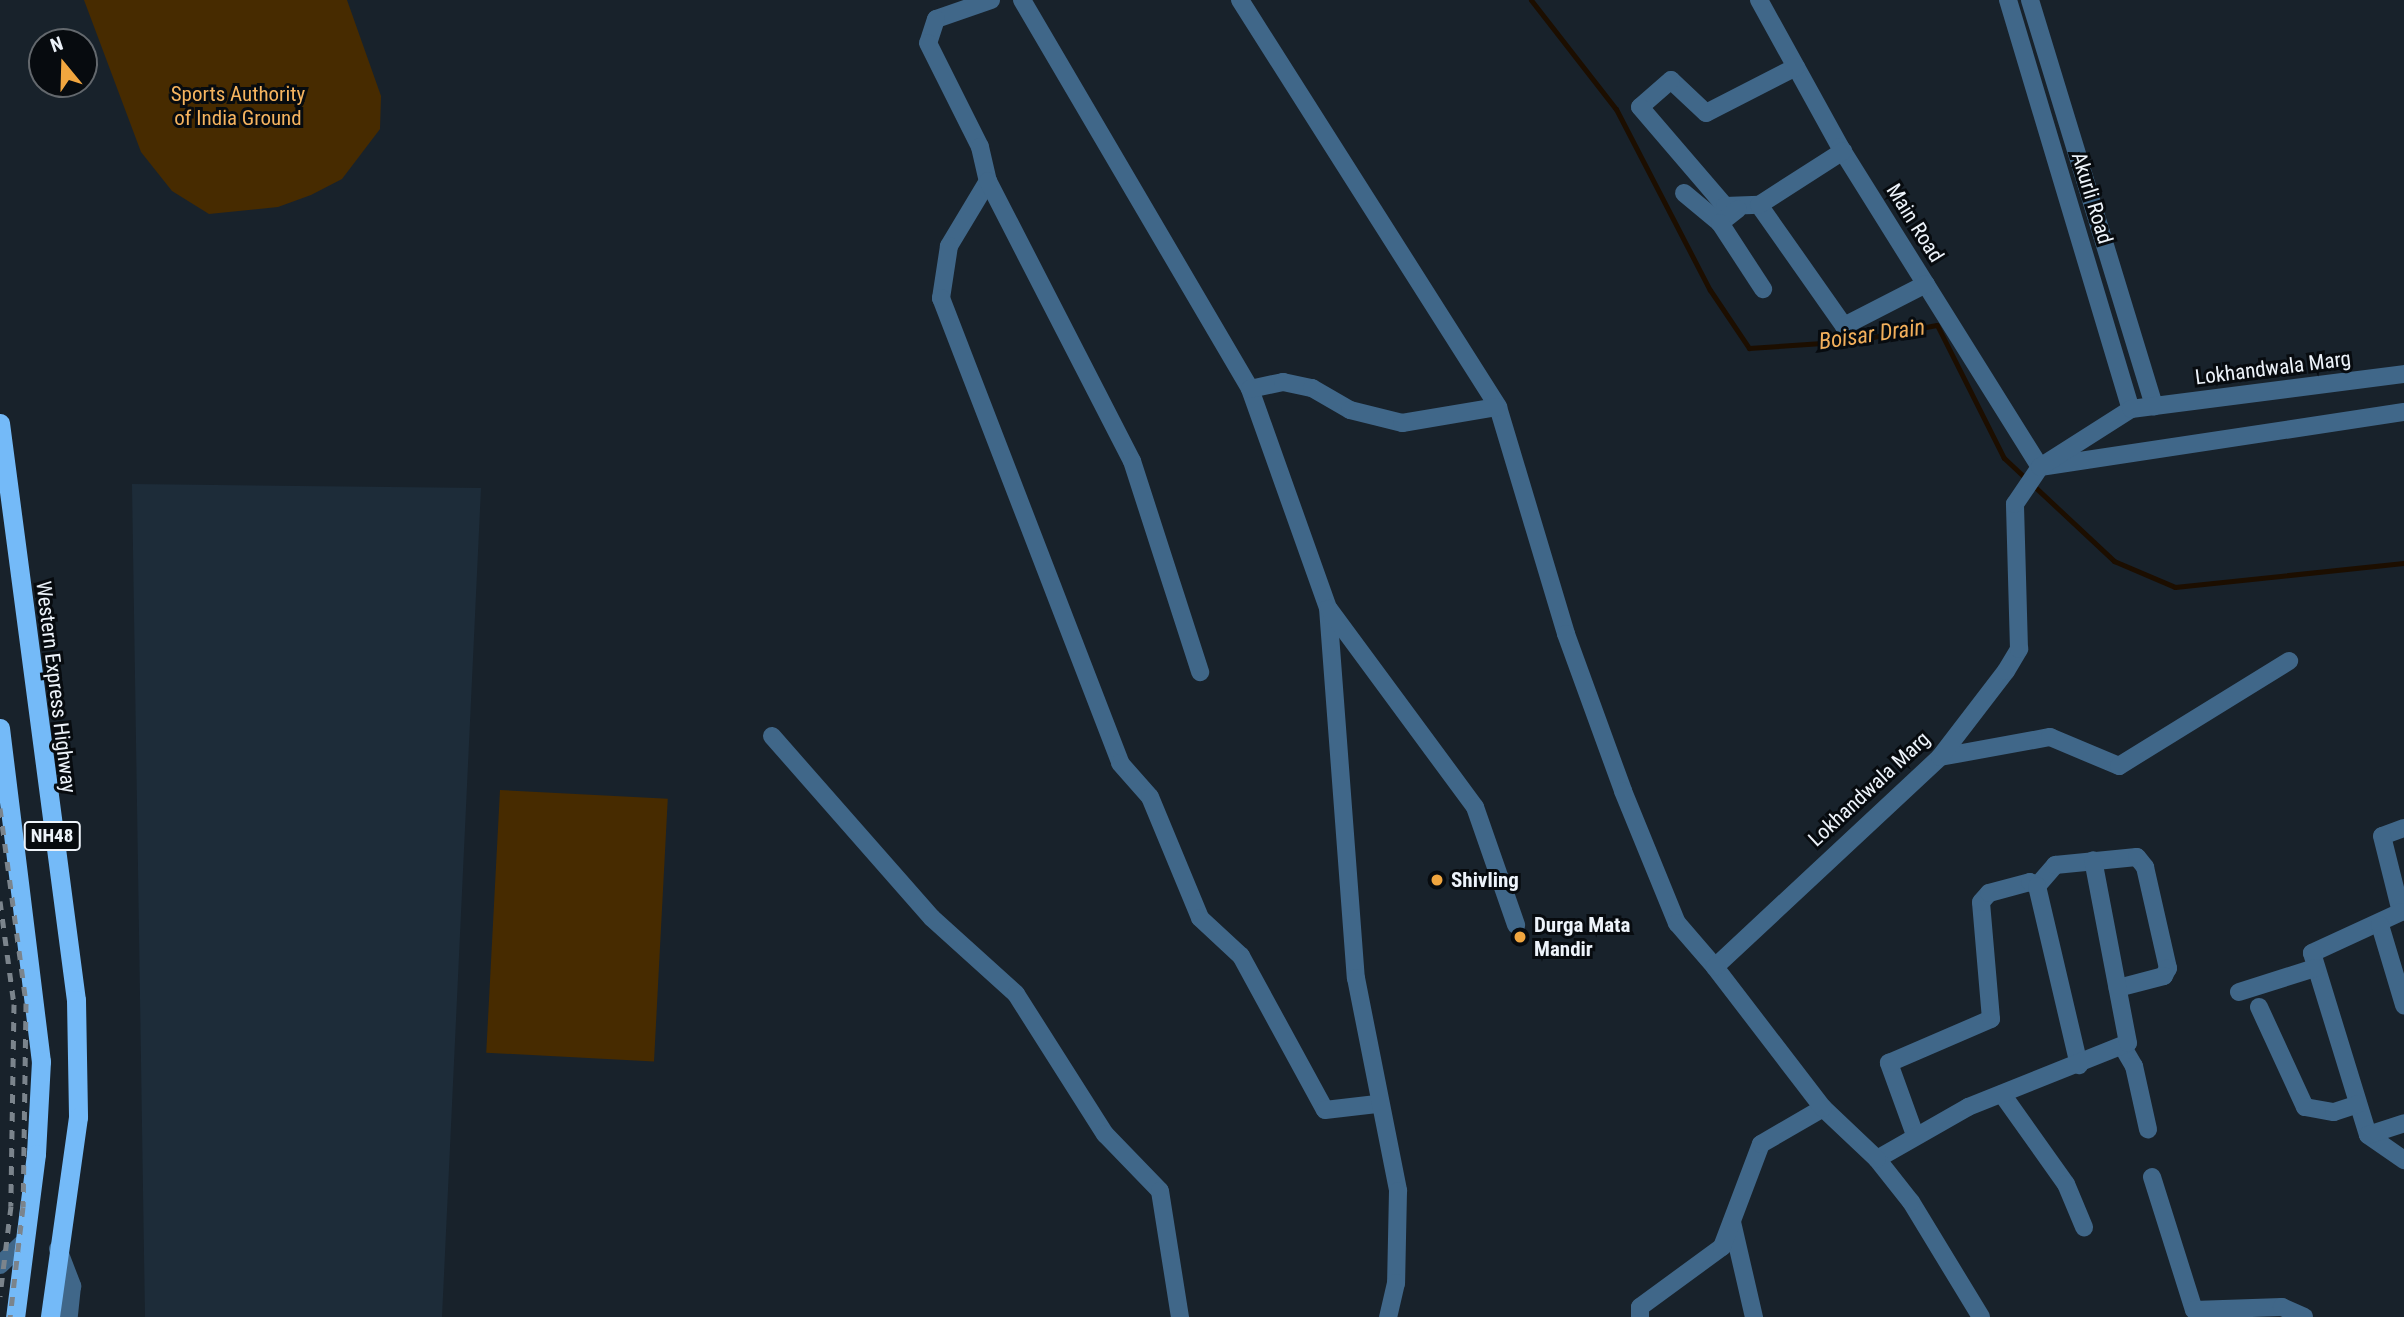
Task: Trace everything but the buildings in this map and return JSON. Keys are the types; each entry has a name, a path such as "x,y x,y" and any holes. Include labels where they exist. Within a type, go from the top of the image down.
{"highway":[{"name":"Western Express Highway","path":"0,423 76,1000 78,1117 58,1249"},
{"name":"NH48","path":"0,728 41,1061 37,1154 22,1244 15,1317"},
{"name":"NH48","path":"50,1317 58,1249"}],"street":[{"path":"991,0 936,19 928,43 981,147 988,181 1132,461 1200,672"},
{"path":"1022,0 1250,389 1328,608 1356,978 1377,1104 1398,1191 1396,1283 1388,1317"},
{"path":"1240,0 1498,407 1566,634 1623,791 1678,923 1823,1108 1877,1159 1981,1317"},
{"name":"Main Road","path":"1759,0 1843,151 2039,469"},
{"name":"Akurli Road","path":"2008,0 2131,409"},
{"name":"Akurli Road","path":"2030,0 2154,406"},
{"path":"1796,67 1706,113 1671,79 1640,107 1725,206 1738,209 1759,205 1843,151"},
{"path":"988,181 949,246 941,298 1119,763 1150,797 1200,918 1241,956 1325,1110 1377,1104"},
{"path":"1684,194 1720,223 1763,289"},
{"path":"1759,205 1843,326 1926,284"},
{"path":"1720,223 1738,209"},
{"name":"Lokhandwala Marg","path":"1714,967 1940,757 2019,649 2012,522 2023,489 2039,469 2131,409 2404,374"},
{"path":"1250,389 1283,382 1312,388 1350,410 1402,423 1498,407"},
{"path":"2039,469 2404,412"},
{"path":"1328,608 1475,807 1516,925"},
{"path":"1940,757 2050,737 2119,766 2289,661"},
{"path":"772,736 932,918 1016,994 1105,1133 1160,1191 1180,1317"},
{"path":"2404,828 2382,836 2402,904 2396,923 2404,1005"},
{"path":"2037,886 2055,865 2137,857 2145,867 2168,968 2164,976 2118,988"},
{"path":"2093,860 2128,1037 2124,1049 2134,1066 2148,1129"},
{"path":"1915,1135 1889,1063 1991,1020 1982,902 1989,893 2030,882 2037,886 2079,1065"},
{"path":"2396,923 2321,944 2312,953 2368,1135 2403,1158"},
{"path":"2239,992 2315,968"},
{"path":"2259,1007 2305,1107 2334,1112 2358,1104"},
{"path":"1877,1159 1915,1135 2002,1094 2124,1049"},
{"path":"2002,1094 2066,1184 2084,1227"},
{"path":"1640,1317 1640,1307 1722,1247 1760,1144 1823,1108"},
{"path":"2368,1135 2404,1123"},
{"path":"2152,1177 2194,1310 2282,1307 2304,1317"},
{"path":"1732,1222 1754,1317"},
{"path":"0,1264 22,1244"},
{"path":"58,1249 72,1286 69,1317"}],"shaded area":[{"path":"132,484 481,488 442,1317 145,1317"}],"green space":[{"name":"Sports Authority of India Ground","path":"84,0 347,0 381,96 380,129 342,179 311,195 278,207 209,214 172,191 141,152 98,37 98,28 94,28"},
{"path":"500,790 668,799 654,1061 486,1053"}],"waterway":[{"name":"Boisar Drain","path":"1531,0 1616,109 1710,290 1749,348 1852,341 1937,325 2004,458 2114,561 2175,587 2404,563"}],"railway":[{"path":"0,808 26,1003 23,1207 10,1317"},
{"path":"0,901 14,1004 11,1206 0,1296"}],"place":[{"name":"Shivling","path":"1437,880"},
{"name":"Durga Mata Mandir","path":"1520,937"}]}
